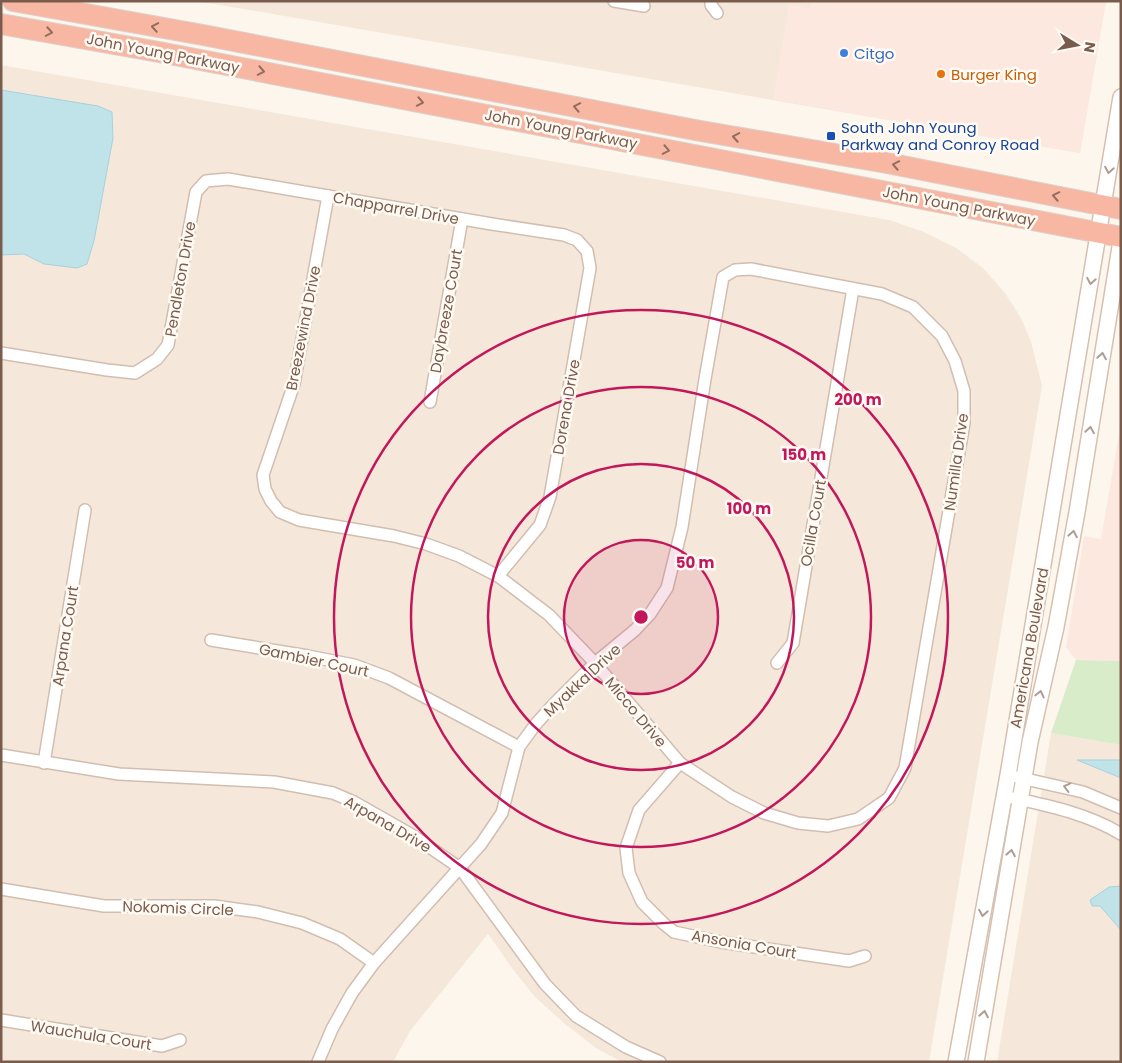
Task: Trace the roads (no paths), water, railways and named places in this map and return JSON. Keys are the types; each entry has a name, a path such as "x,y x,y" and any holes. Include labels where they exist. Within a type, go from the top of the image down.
{"highway":[{"name":"John Young Parkway","path":"13,1 203,35 685,128 887,163 1112,207"},
{"name":"John Young Parkway","path":"1,24 159,52 1121,237"},
{"path":"159,52 164,46 173,41 203,35"}],"main road":[{"name":"Americana Boulevard","path":"956,1062 1008,775 1099,233 1112,207 1121,97"},
{"name":"Americana Boulevard","path":"976,1062 1034,723 1056,627 1077,512 1121,241"},
{"path":"1058,473 1064,496 1071,507 1077,512"},
{"path":"1033,624 1056,627"}],"street":[{"path":"614,1 644,6"},
{"path":"711,1 717,13"},
{"name":"Chapparrel Drive","path":"228,179 564,235"},
{"name":"Pendleton Drive","path":"1,353 135,373 157,359 168,345 196,192 206,181 228,179"},
{"name":"Breezewind Drive","path":"280,512 271,501 265,489 264,475 294,384 328,196"},
{"name":"Daybreeze Court","path":"430,402 462,219"},
{"name":"Dorena Drive","path":"498,576 540,526 550,496 590,268 587,251 577,240 564,235"},
{"name":"Numilla Drive","path":"751,269 882,294 913,307 942,336 955,361 964,391 964,423 905,768"},
{"name":"Myakka Drive","path":"318,1062 332,1029 348,1000 374,963 481,844 502,813 520,747 535,725 595,663 635,630 650,614 667,588 682,527 723,277 736,270 751,269"},
{"name":"Ocilla Court","path":"777,663 793,643 853,289"},
{"name":"Arpana Court","path":"44,762 85,510"},
{"name":"Micco Drive","path":"280,512 299,520 394,536 426,544 459,556 498,576 549,615 595,663 680,763 732,797 764,813 798,823 828,826 858,819 889,798 905,768"},
{"name":"Gambier Court","path":"211,640 354,665 389,678 520,747"},
{"name":"Arpana Drive","path":"1,756 119,774 274,782 333,794 354,802 412,835 460,868 534,970 576,1016 626,1047 660,1062"},
{"name":"Ansonia Court","path":"680,763 639,810 626,848 629,873 642,902 663,924 674,932 721,942 849,961 865,956"},
{"path":"1008,775 1083,792 1121,808"},
{"path":"1004,797 1062,809 1102,822 1121,834"},
{"name":"Nokomis Circle","path":"1,890 104,906 214,906 258,912 302,923 340,939 374,963"},
{"name":"Wauchula Court","path":"1,1020 162,1046 180,1040"}],"water":[{"path":"1,90 98,106 112,112 113,138 94,241 87,264 77,268 44,264 24,254 1,255"},
{"path":"1077,760 1121,760 1121,778"},
{"path":"1121,886 1121,930 1100,906 1092,906 1090,900 1109,887"}],"place":[{"name":"Citgo","path":"844,53"},
{"name":"Burger King","path":"941,74"},
{"name":"South John Young Parkway and Conroy Road","path":"831,136"}]}
